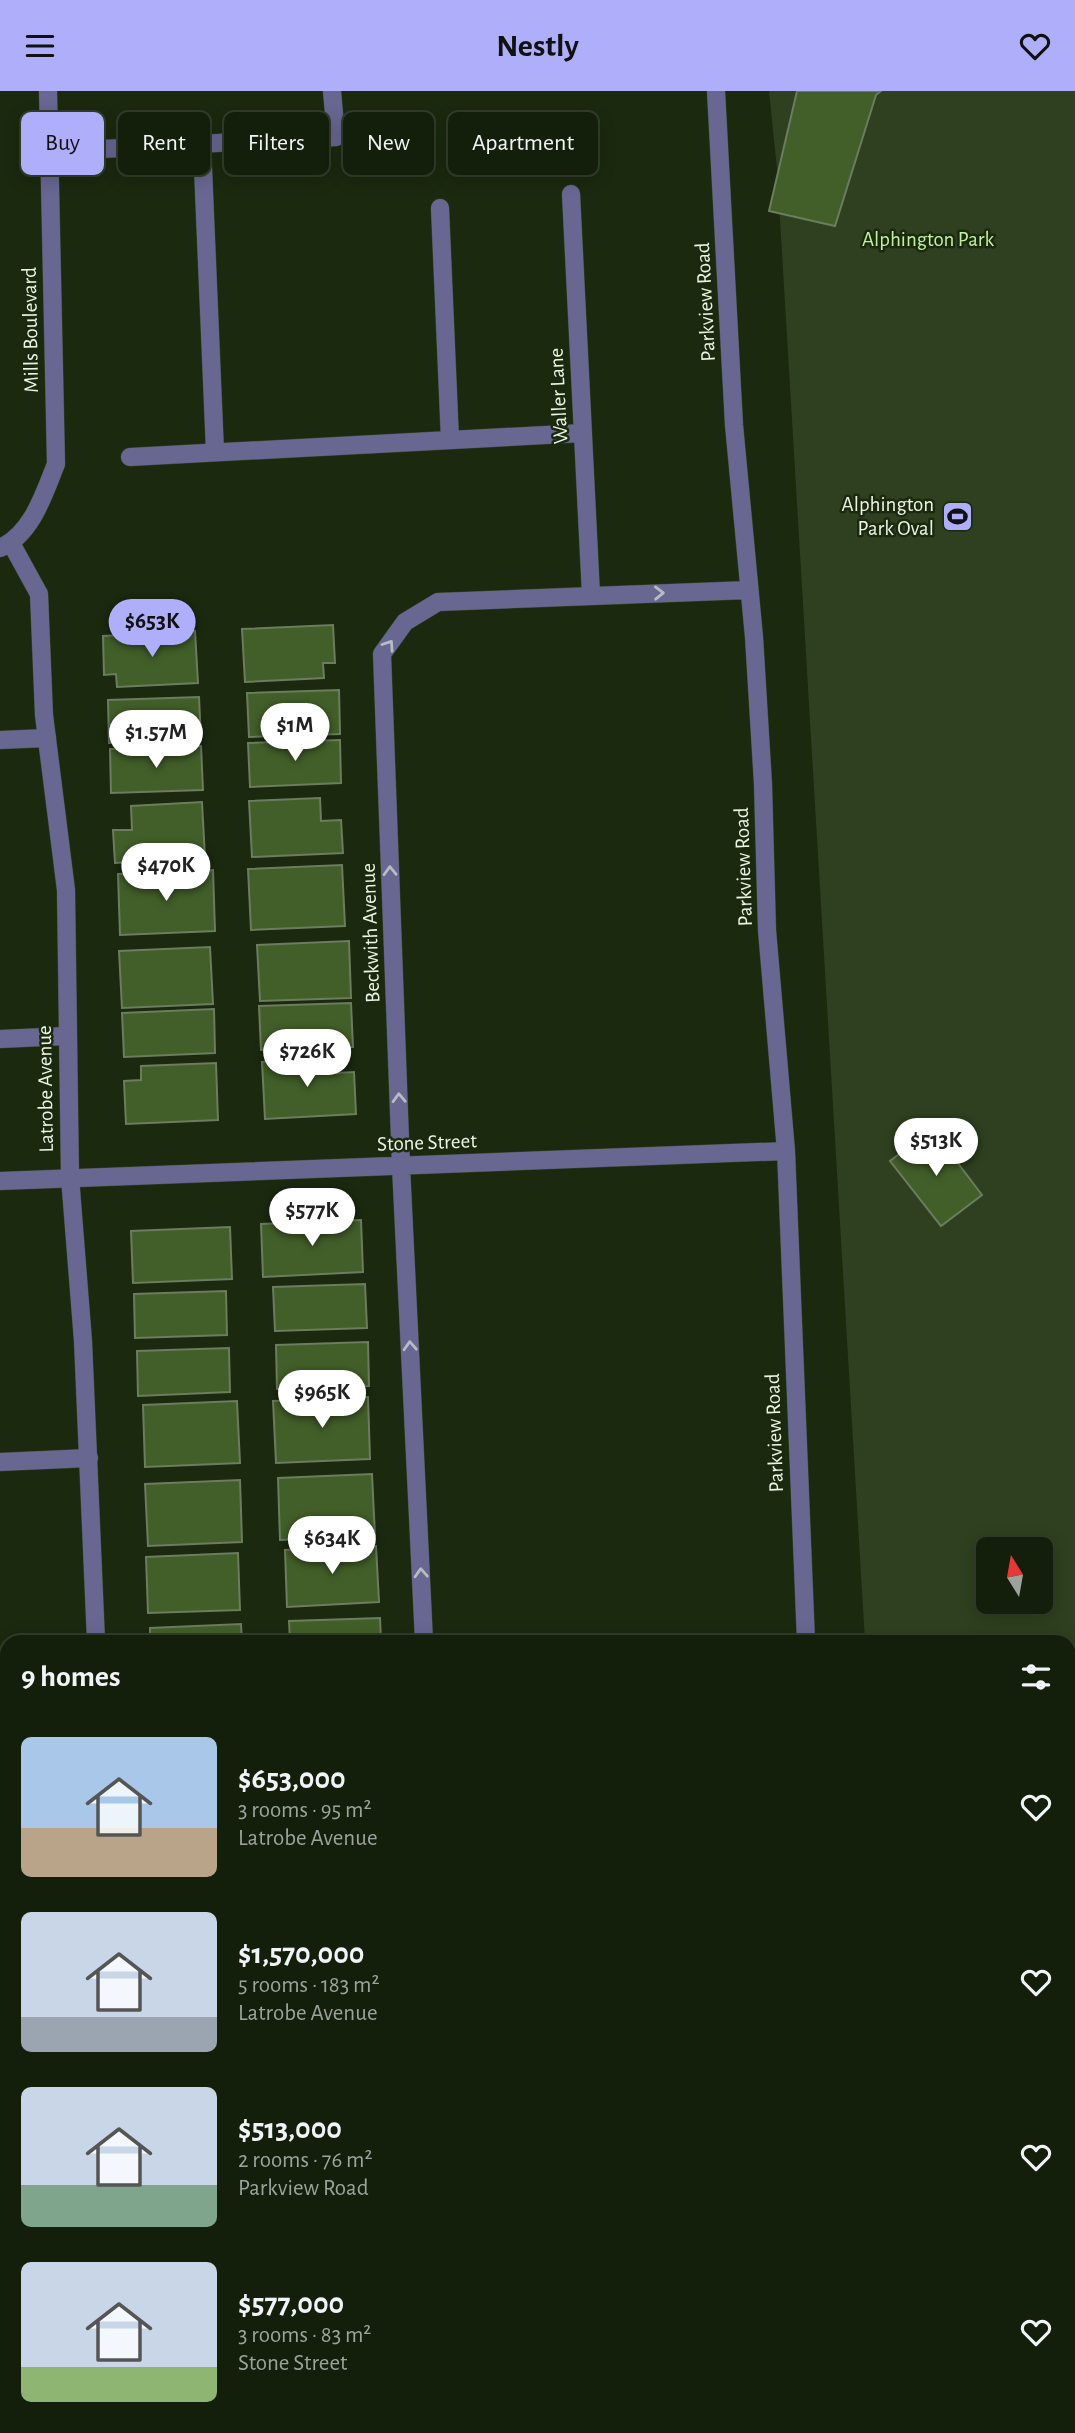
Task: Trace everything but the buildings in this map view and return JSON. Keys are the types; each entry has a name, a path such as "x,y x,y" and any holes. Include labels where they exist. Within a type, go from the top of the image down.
{"street":[{"name":"Mills Boulevard","path":"6,545 39,508 56,464 48,91"},
{"path":"210,144 336,137 332,91"},
{"name":"Parkview Road","path":"716,91 734,425 763,784 767,930 786,1151 806,1635"},
{"path":"203,175 215,452"},
{"name":"Waller Lane","path":"571,194 591,595"},
{"path":"440,208 450,440"},
{"path":"130,457 583,433"},
{"name":"Latrobe Avenue","path":"6,545 40,594 47,738 66,890 70,1177 89,1458 96,1635"},
{"name":"Beckwith Avenue","path":"424,1635 401,1166 382,654 405,622 438,602 749,590"},
{"path":"0,740 47,738"},
{"path":"0,1039 66,1036"},
{"name":"Stone Street","path":"0,1181 786,1151"},
{"path":"0,1462 89,1458"}],"green space":[{"name":"Alphington Park","path":"769,91 1075,91 1075,1635 865,1635 777,169"}],"place":[{"name":"Alphington Park Oval","path":"957,516"}]}
